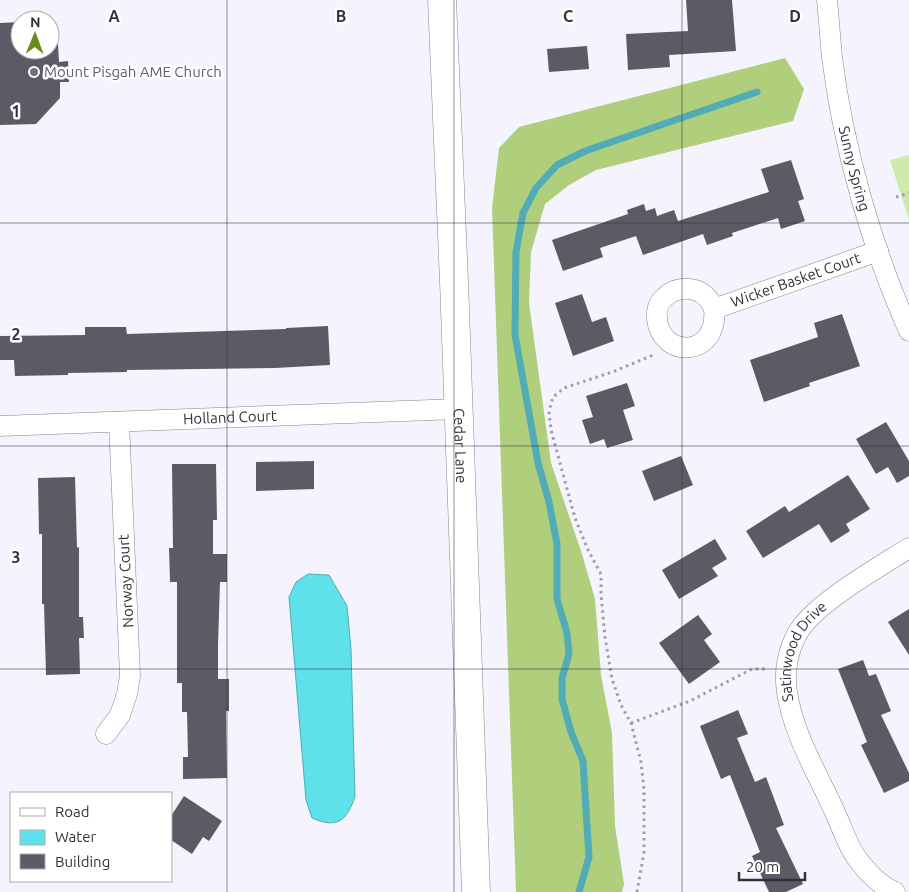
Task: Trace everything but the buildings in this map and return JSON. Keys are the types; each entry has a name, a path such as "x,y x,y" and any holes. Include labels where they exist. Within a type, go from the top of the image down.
{"main road":[{"name":"Cedar Lane","path":"442,0 476,892"}],"street":[{"name":"Sunny Spring","path":"827,0 832,57 852,164 878,251 894,297 909,331"},
{"name":"Wicker Basket Court","path":"714,309 878,251"},
{"name":"Wicker Basket Court","path":"679,289 690,289 700,292 708,299 714,309 715,322 713,331 700,344 691,347 679,347 670,343 662,336 657,327 656,315 663,298 679,289"},
{"name":"Holland Court","path":"0,426 459,409"},
{"name":"Norway Court","path":"106,734 120,715 127,694 130,676 119,422"},
{"name":"Satinwood Drive","path":"895,892 875,879 855,856 793,720 787,691 786,669 796,635 808,620 833,597 909,548"}],"path":[{"path":"896,196 909,193"},
{"path":"637,892 644,852 644,789 641,762 632,723 621,705 612,679 603,620 601,574 588,550 575,518 551,430 549,411 552,397 564,388 652,356 670,343"},
{"path":"632,723 690,701 752,669 786,669"}],"green space":[{"path":"785,58 804,89 793,121 596,170 569,185 545,204 531,252 529,303 551,463 595,599 601,675 612,733 615,826 624,884 622,892 516,892 492,208 499,148 519,127"},
{"path":"909,155 909,220 890,160"}],"water":[{"path":"308,574 329,575 347,606 351,649 355,797 348,812 340,821 335,823 312,818 306,800 289,597 296,582"}],"waterway":[{"path":"579,892 589,857 583,761 571,732 562,699 562,678 569,654 567,633 557,599 557,544 549,502 538,463 515,335 516,252 523,213 536,188 557,165 585,151 757,92"}],"place":[{"name":"Mount Pisgah AME Church","path":"34,72"}]}
